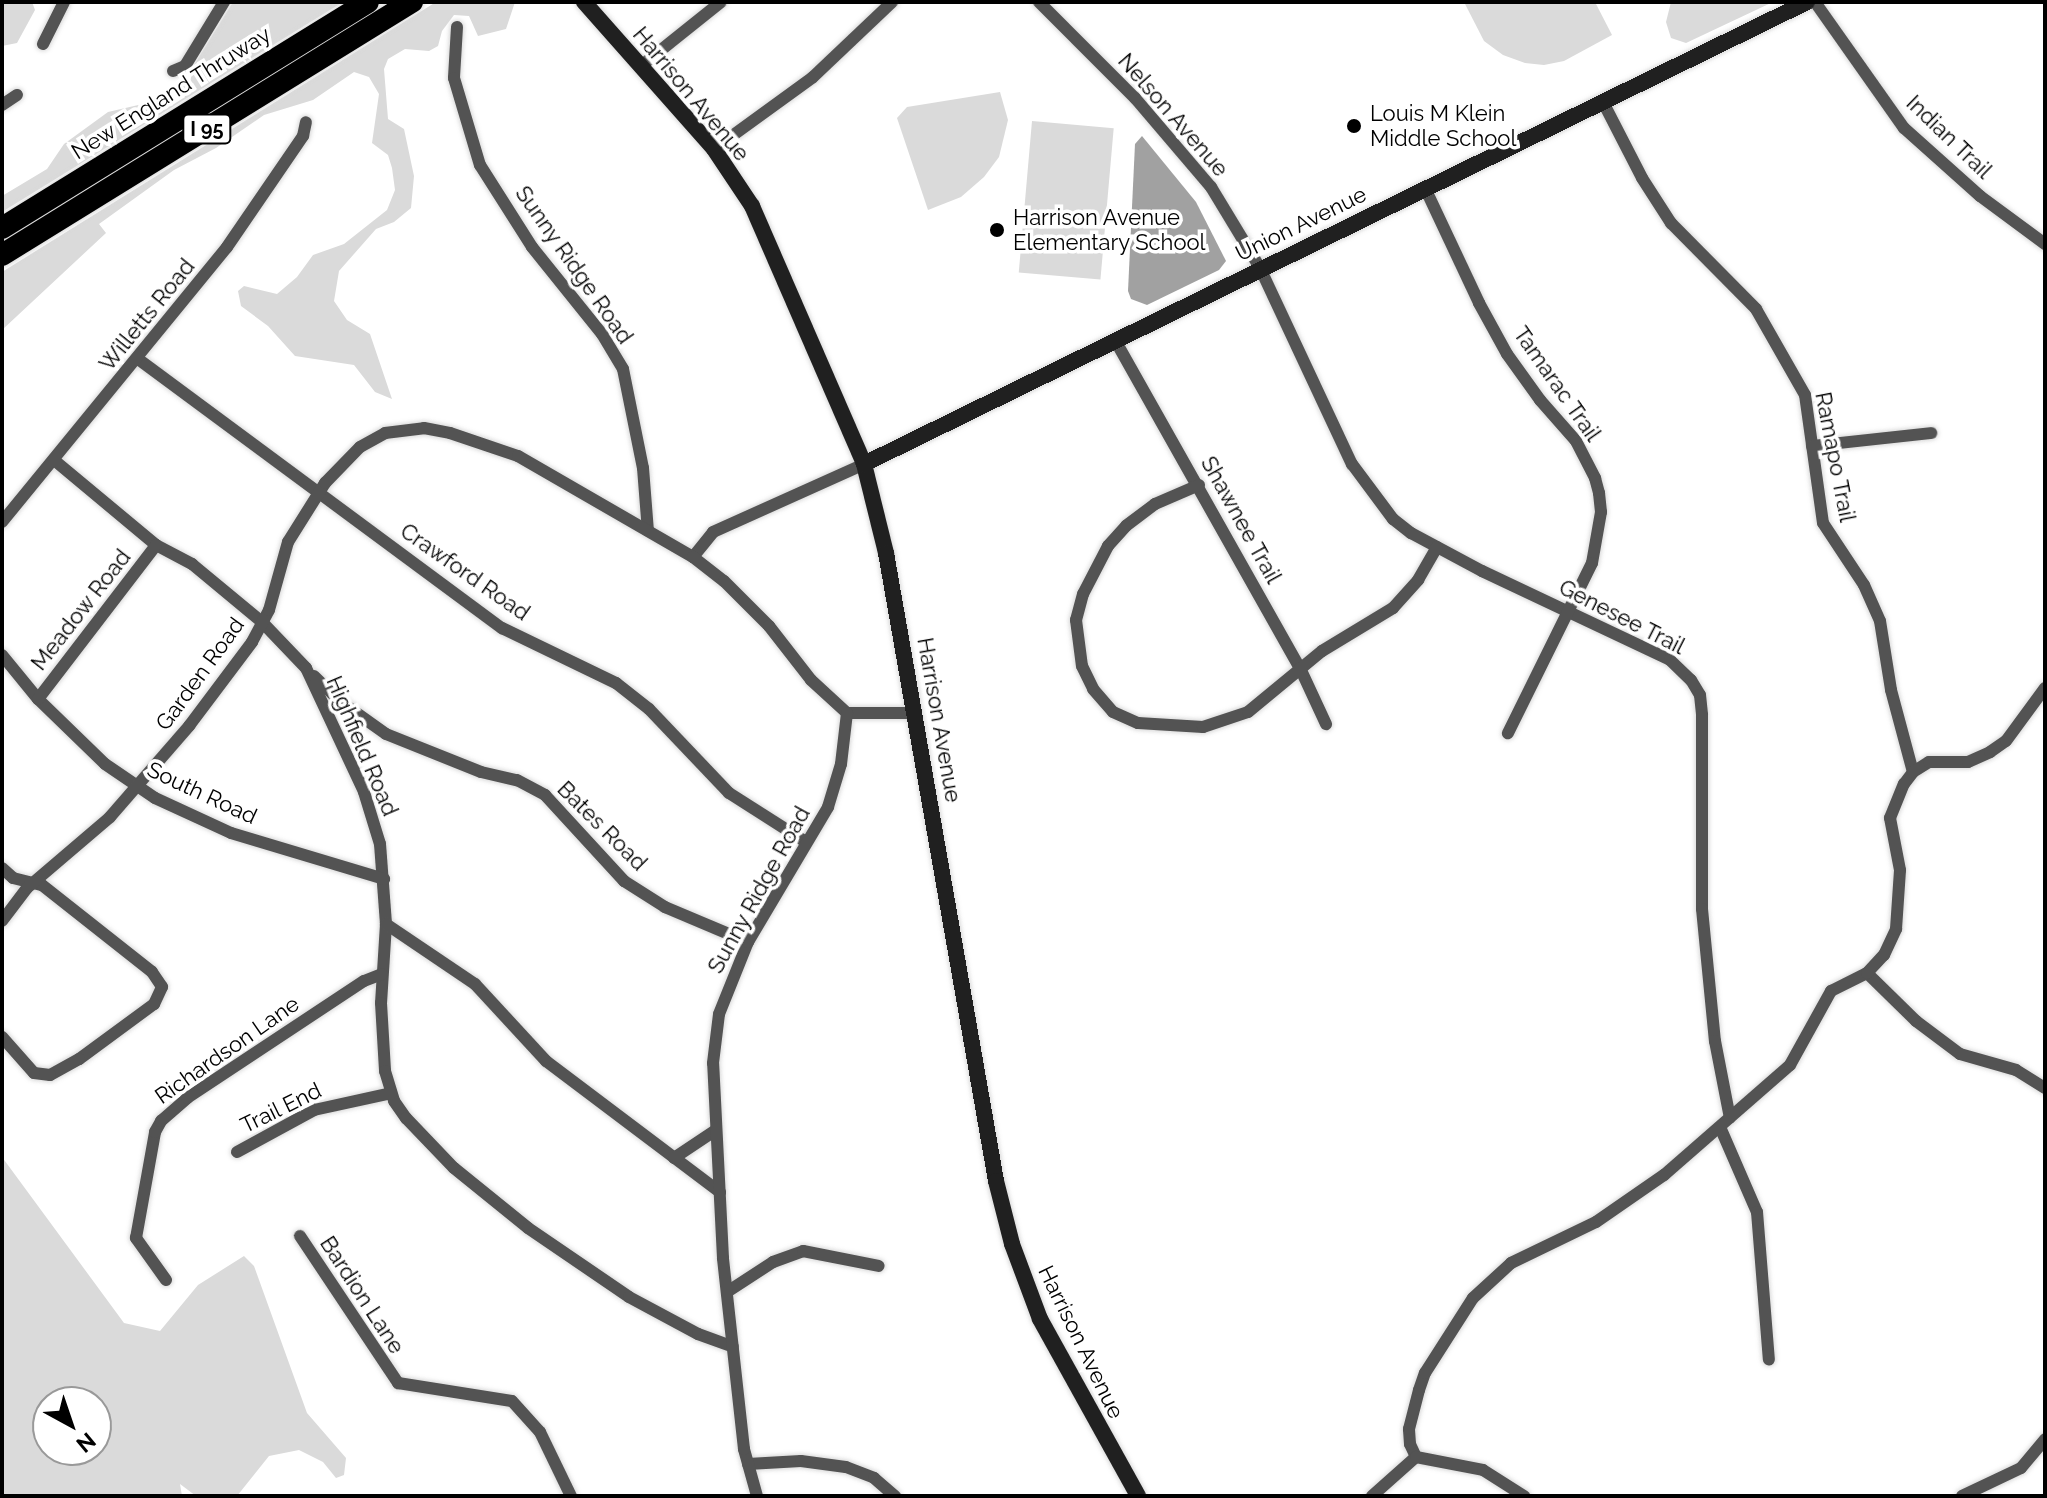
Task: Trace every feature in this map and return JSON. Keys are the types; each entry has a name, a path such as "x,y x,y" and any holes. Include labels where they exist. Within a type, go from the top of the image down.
{"highway":[{"name":"New England Thruway","path":"2,228 368,2"},
{"name":"I 95","path":"2,255 412,2"}],"main road":[{"name":"Harrison Avenue","path":"584,2 714,149 752,206 864,464 886,553 996,1181 1012,1244 1040,1319 1138,1496"},
{"name":"Union Avenue","path":"864,464 1807,2"}],"street":[{"path":"43,44 64,2"},
{"path":"173,71 185,66 224,2"},
{"path":"641,66 721,2"},
{"path":"714,149 813,77 892,2"},
{"name":"Nelson Avenue","path":"1039,2 1135,98 1194,164 1260,268"},
{"name":"Indian Trail","path":"1815,2 1904,128 1980,196 2043,237"},
{"name":"Sunny Ridge Road","path":"457,27 454,78 480,165 532,247 602,334 623,369 643,468 648,531"},
{"path":"2,105 17,95"},
{"name":"Ramapo Trail","path":"1603,102 1642,178 1671,223 1768,325 1805,395 1823,523 1864,585 1880,621 1891,690 1913,772"},
{"name":"Willetts Road","path":"2,522 138,359 271,186 303,136 306,122"},
{"name":"Tamarac Trail","path":"1425,188 1479,303 1507,354 1540,400 1576,441 1595,478 1601,512 1597,547 1508,733"},
{"name":"Genesee Trail","path":"1260,268 1352,464 1393,519 1437,547 1670,660 1691,680 1700,695 1702,909 1715,1041 1725,1123 1757,1212 1769,1360"},
{"name":"Shawnee Trail","path":"1115,340 1300,668 1326,724"},
{"name":"Crawford Road","path":"138,359 502,628 616,683 649,709 729,793 806,842"},
{"path":"54,460 156,545 192,564 262,622 288,542 319,493 360,447 385,433 424,428 450,433 518,456 693,557 769,626 811,680 847,713 916,713"},
{"path":"1812,446 1931,433"},
{"name":"Union Avenue","path":"693,557 713,532 864,464"},
{"path":"1199,485 1155,504 1126,526 1108,546 1083,594 1076,620 1077,643 1093,689 1113,712 1138,723 1203,727 1248,712 1300,668 1393,608 1418,580 1437,547"},
{"name":"Meadow Road","path":"38,699 156,545"},
{"name":"Highfield Road","path":"262,622 306,668 364,792 380,844 386,924 382,974 385,1071 391,1093 406,1118 454,1168 528,1228 629,1297 698,1334 733,1347"},
{"name":"Garden Road","path":"2,921 34,882 110,817 137,786 189,726 262,622"},
{"name":"South Road","path":"2,655 38,699 105,764 155,798 231,833 384,879"},
{"name":"Bates Road","path":"306,668 341,702 386,734 481,772 517,780 545,795 624,881 665,907 748,942"},
{"path":"1416,1457 1410,1444 1409,1429 1425,1373 1473,1298 1511,1263 1574,1234 1628,1200 1725,1123 1799,1054 1831,991 1867,973 1884,955 1896,929 1900,870 1890,818 1913,772 1929,762 1968,762 1990,752 2006,741 2045,688"},
{"name":"Sunny Ridge Road","path":"757,1496 748,1464 727,1292 713,1063 719,1014 748,942 828,807 841,764 847,713"},
{"path":"2,868 13,878 34,882 152,972 162,990 154,1004 79,1059 50,1075 34,1073 2,1037"},
{"path":"386,924 475,984 546,1061 720,1192"},
{"path":"1867,973 1916,1021 1960,1054 2016,1070 2045,1088"},
{"name":"Richardson Lane","path":"166,1280 136,1238 155,1132 161,1121 364,981 382,974"},
{"name":"Trail End","path":"237,1152 314,1110 344,1100 391,1093"},
{"path":"674,1158 716,1130"},
{"name":"Bardion Lane","path":"300,1236 398,1383 512,1401 540,1432 571,1496"},
{"path":"727,1292 773,1262 803,1251 879,1266"},
{"path":"1962,1496 2021,1468 2045,1439"},
{"path":"1372,1496 1416,1457"},
{"path":"1416,1457 1483,1470 1524,1496"},
{"path":"748,1464 801,1461 846,1467 874,1478 895,1496"}],"shaded area":[{"path":"2,2 32,2 35,10 17,43 2,46"},
{"path":"233,2 343,2 2,212 2,196 47,169 64,144 108,112 160,100 190,82 194,65"},
{"path":"436,2 515,2 506,29 478,36 469,16 454,15 442,31 438,46 429,51 405,49 388,59 384,69 388,119 404,129 414,176 411,208 394,222 376,229 339,271 334,301 347,320 370,334 392,399 375,392 354,365 295,356 268,326 241,306 238,291 244,286 277,294 297,277 313,255 344,244 387,210 395,190 392,168 388,155 372,143 379,94 369,77 354,72 313,100 264,115 216,148 174,170 99,224 106,233 2,330 2,272"},
{"path":"1464,2 1595,2 1612,35 1564,61 1544,65 1525,63 1503,55 1484,41"},
{"path":"1671,2 1773,2 1686,43 1671,38 1666,22"},
{"path":"1000,92 1008,120 999,157 984,177 961,197 928,210 897,118 907,107"},
{"path":"1032,121 1114,128 1100,280 1019,272"},
{"path":"1142,136 1196,202 1226,261 1219,270 1147,305 1131,299 1128,291 1135,144"},
{"path":"2,1157 124,1323 160,1331 198,1285 244,1256 254,1266 307,1413 346,1458 344,1475 336,1478 323,1462 299,1450 269,1456 237,1496 196,1496 180,1484 182,1496 2,1496"}],"place":[{"name":"Louis M Klein Middle School","path":"1354,126"},
{"name":"Harrison Avenue Elementary School","path":"997,230"}]}
